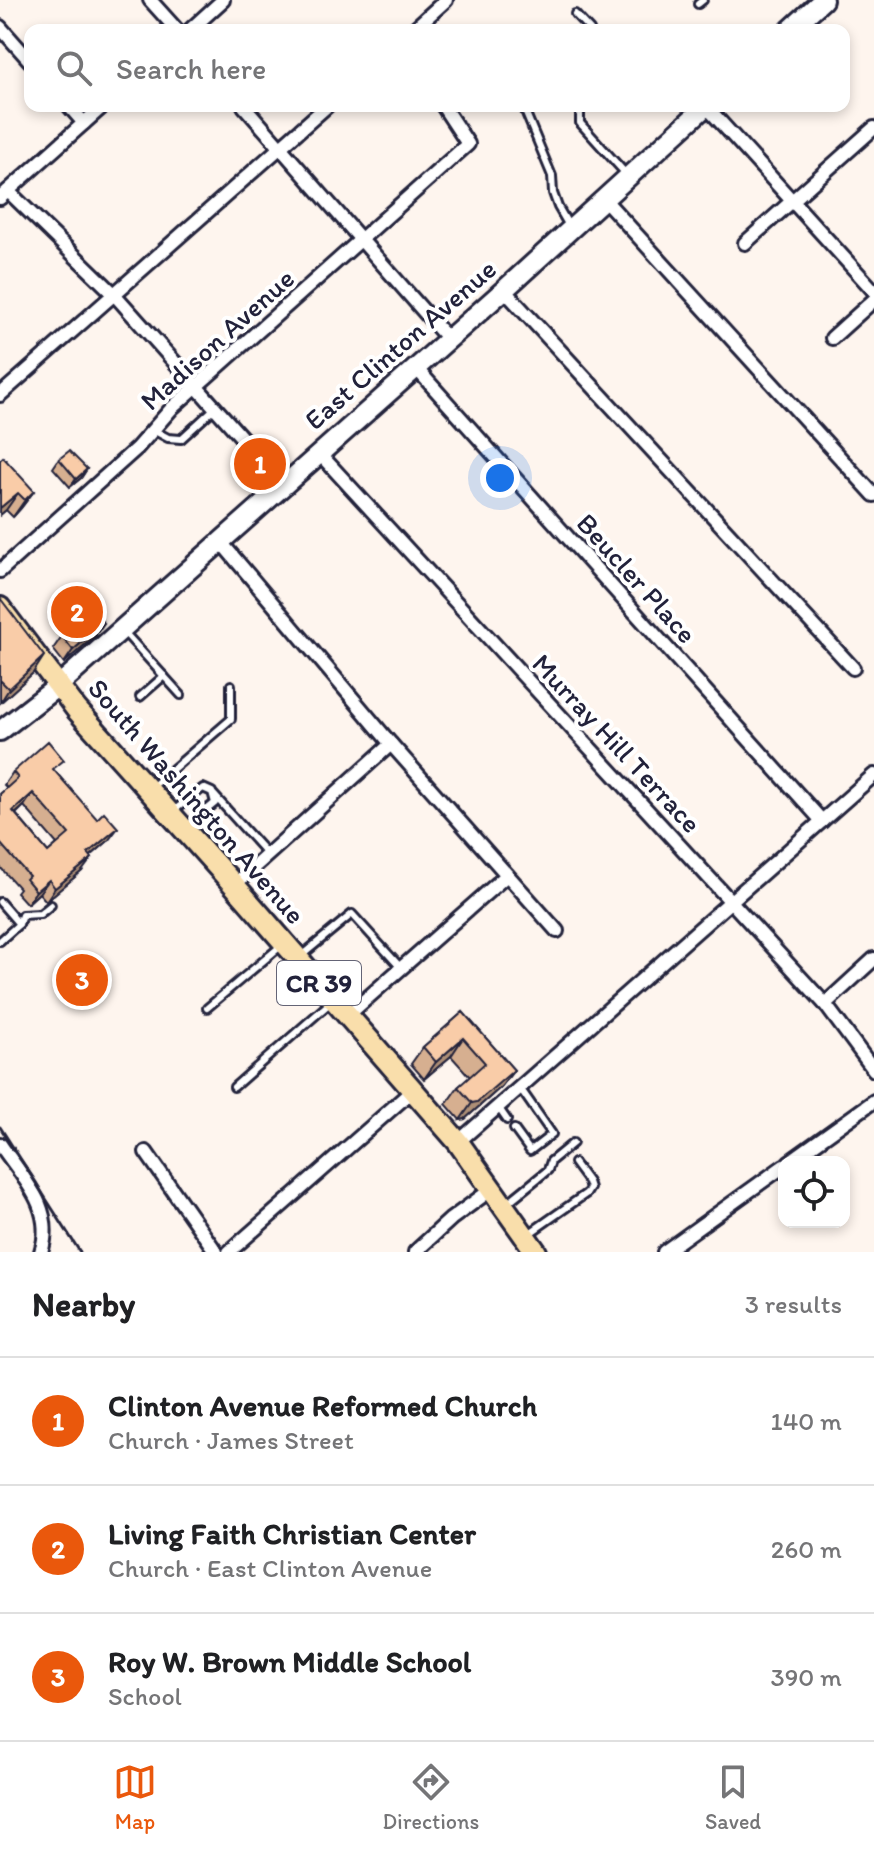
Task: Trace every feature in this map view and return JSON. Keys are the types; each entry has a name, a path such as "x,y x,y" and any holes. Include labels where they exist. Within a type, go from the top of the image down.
{"main road":[{"name":"South Washington Avenue","path":"0,608 77,710 458,1142 530,1244"}],"street":[{"path":"150,0 172,24"},
{"path":"197,24 223,0"},
{"path":"420,24 446,0"},
{"path":"796,24 819,1"},
{"path":"0,27 24,54"},
{"path":"74,112 84,123"},
{"path":"96,112 4,194 114,294 284,485"},
{"path":"249,112 448,339"},
{"path":"0,395 320,112"},
{"name":"Madison Avenue","path":"0,571 137,448 172,408 468,144 447,112"},
{"name":"East Clinton Avenue","path":"0,731 58,686 699,112"},
{"path":"711,112 874,291"},
{"path":"745,243 874,128"},
{"path":"604,199 874,495"},
{"path":"504,290 853,668"},
{"path":"832,338 874,300"},
{"name":"Beucler Place","path":"416,368 822,821"},
{"name":"Murray Hill Terrace","path":"319,453 825,1004 874,1070"},
{"path":"863,483 874,473"},
{"path":"220,541 391,744 557,931"},
{"path":"234,885 391,744"},
{"path":"458,1142 874,775"},
{"path":"341,1007 402,969 507,875"},
{"path":"825,1004 874,959"},
{"path":"229,1252 413,1090"},
{"path":"797,1156 874,1101"},
{"path":"0,1144 40,1202 46,1227 42,1249"},
{"path":"146,1152 216,1252"},
{"path":"664,1252 778,1170"},
{"path":"415,1252 451,1219 498,1198"}],"lane":[{"path":"575,14 584,24"},
{"path":"525,112 552,176 558,207 571,229"},
{"path":"580,112 580,123 628,177"},
{"path":"153,430 168,438 181,439 215,408"},
{"path":"122,629 181,695"},
{"path":"140,697 164,676"},
{"path":"149,789 231,719 231,685"},
{"path":"178,821 203,788 212,792 268,855"},
{"path":"178,821 215,803 212,792"},
{"path":"0,902 19,924"},
{"path":"0,941 19,924 22,915 40,914 51,905"},
{"path":"207,1008 352,914 402,969"},
{"path":"234,1087 341,1007"},
{"path":"514,1129 530,1151 552,1134 520,1088"},
{"path":"498,1107 507,1120"},
{"path":"498,1198 548,1170 551,1161 573,1143"},
{"path":"530,1244 590,1188 574,1163"}],"building":[{"path":"69,451 87,469 76,479 59,459"},
{"path":"3,457 34,491 25,500 18,493 0,508 0,460"},
{"path":"0,598 44,656 9,689 0,680"},
{"path":"91,609 104,623 73,650 62,636"},
{"path":"48,741 64,760 53,769 97,819 104,812 118,828 88,853 92,858 55,888 49,880 36,891 26,879 29,876 0,843 0,794 18,778 13,772","holes":["33,793 69,834 48,852 13,811"]},
{"path":"463,1012 514,1070 472,1103 458,1087 485,1063 463,1038 436,1062 423,1047"}],"railway":[{"path":"0,1127 80,1252"}],"place":[{"name":"Clinton Avenue Reformed Church","path":"260,464"},
{"name":"Living Faith Christian Center","path":"77,612"},
{"name":"Roy W. Brown Middle School","path":"82,980"}]}
